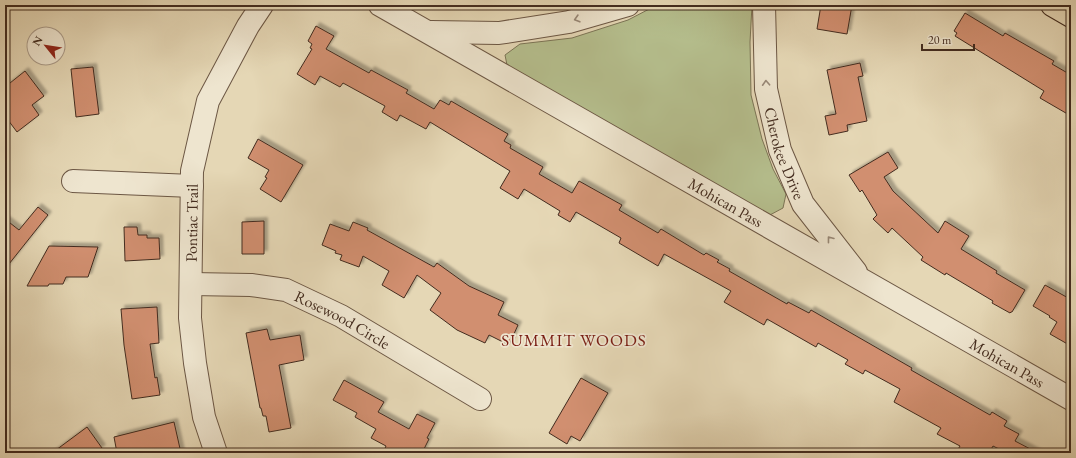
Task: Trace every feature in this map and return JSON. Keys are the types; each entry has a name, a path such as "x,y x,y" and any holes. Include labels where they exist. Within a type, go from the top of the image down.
{"main road":[{"path":"1052,5 1071,16"}],"street":[{"name":"Pontiac Trail","path":"216,453 204,417 195,363 190,318 192,171 208,101 248,26 262,5"},
{"name":"Mohican Pass","path":"380,5 1071,399"},
{"path":"428,32 499,33 569,22 628,5"},
{"name":"Cherokee Drive","path":"764,5 766,89 780,150 802,204 863,281"},
{"path":"73,181 192,186"},
{"name":"Rosewood Circle","path":"191,284 251,285 286,290 341,316 480,399"}],"green space":[{"path":"657,5 752,5 750,42 751,95 762,139 773,169 786,194 783,208 768,216 507,65 505,55 520,44 572,38 628,20"}],"building":[{"path":"821,5 852,5 847,34 817,29"},
{"path":"965,13 1003,36 1005,33 1054,61 1052,64 1071,75 1071,116 1040,98 1044,91 955,36 957,33 954,31"},
{"path":"316,26 334,36 326,49 369,73 371,70 408,90 406,93 434,109 440,100 449,105 451,101 508,134 504,141 511,145 510,148 543,167 539,174 572,193 579,181 622,205 619,210 658,233 661,229 704,255 706,253 719,260 717,262 730,269 729,271 787,304 788,302 809,313 811,310 990,415 992,412 1007,421 1004,426 1019,434 1015,441 1038,453 1007,453 993,446 989,453 956,453 960,446 937,434 941,428 894,402 900,389 865,370 863,374 845,364 848,360 818,343 816,347 767,319 764,325 724,302 731,291 664,254 658,266 619,243 621,238 576,212 570,222 558,215 560,211 524,189 518,199 500,188 510,171 430,122 426,129 400,115 397,121 382,112 385,106 343,83 340,87 320,76 315,85 297,74 312,49 310,48 312,44 308,41"},
{"path":"860,63 863,76 858,77 867,121 847,125 848,131 829,135 825,116 836,114 827,70"},
{"path":"93,67 99,114 76,117 71,69"},
{"path":"25,71 44,96 32,105 39,115 17,132 5,116 5,87"},
{"path":"258,139 303,165 281,202 260,189 267,178 265,177 269,170 248,158"},
{"path":"888,152 898,168 884,177 893,191 938,233 945,221 969,236 961,249 997,271 996,273 1025,290 1012,312 1010,313 992,303 993,301 921,260 923,257 892,228 888,233 873,219 877,215 862,190 860,192 849,175"},
{"path":"38,207 48,215 5,269 5,219 19,230"},
{"path":"264,221 264,254 242,254 242,222"},
{"path":"353,222 368,228 367,230 434,267 437,263 469,286 504,302 498,315 518,325 509,345 489,335 485,343 457,330 430,310 441,293 417,275 404,298 382,285 389,271 363,256 359,267 340,260 342,255 335,253 336,251 322,245 330,224 349,231"},
{"path":"124,227 137,227 138,235 147,235 147,238 159,238 160,259 125,261"},
{"path":"49,246 98,247 88,277 66,277 63,284 27,286"},
{"path":"1045,285 1070,299 1071,296 1071,346 1050,334 1057,322 1033,306"},
{"path":"157,307 159,343 150,344 155,378 157,377 160,395 132,399 124,345 121,309"},
{"path":"267,329 270,340 300,335 304,360 279,365 291,428 269,432 266,416 263,416 260,408 246,333"},
{"path":"581,378 608,393 580,441 571,436 567,444 549,433"},
{"path":"344,380 384,402 378,412 409,429 417,414 435,423 427,438 429,439 422,453 383,453 386,446 371,438 376,429 355,417 357,413 333,400"},
{"path":"174,422 181,453 117,453 114,437"},
{"path":"87,427 102,448 95,453 52,453"}],"district":[{"name":"SUMMIT WOODS","path":"574,340"}]}
